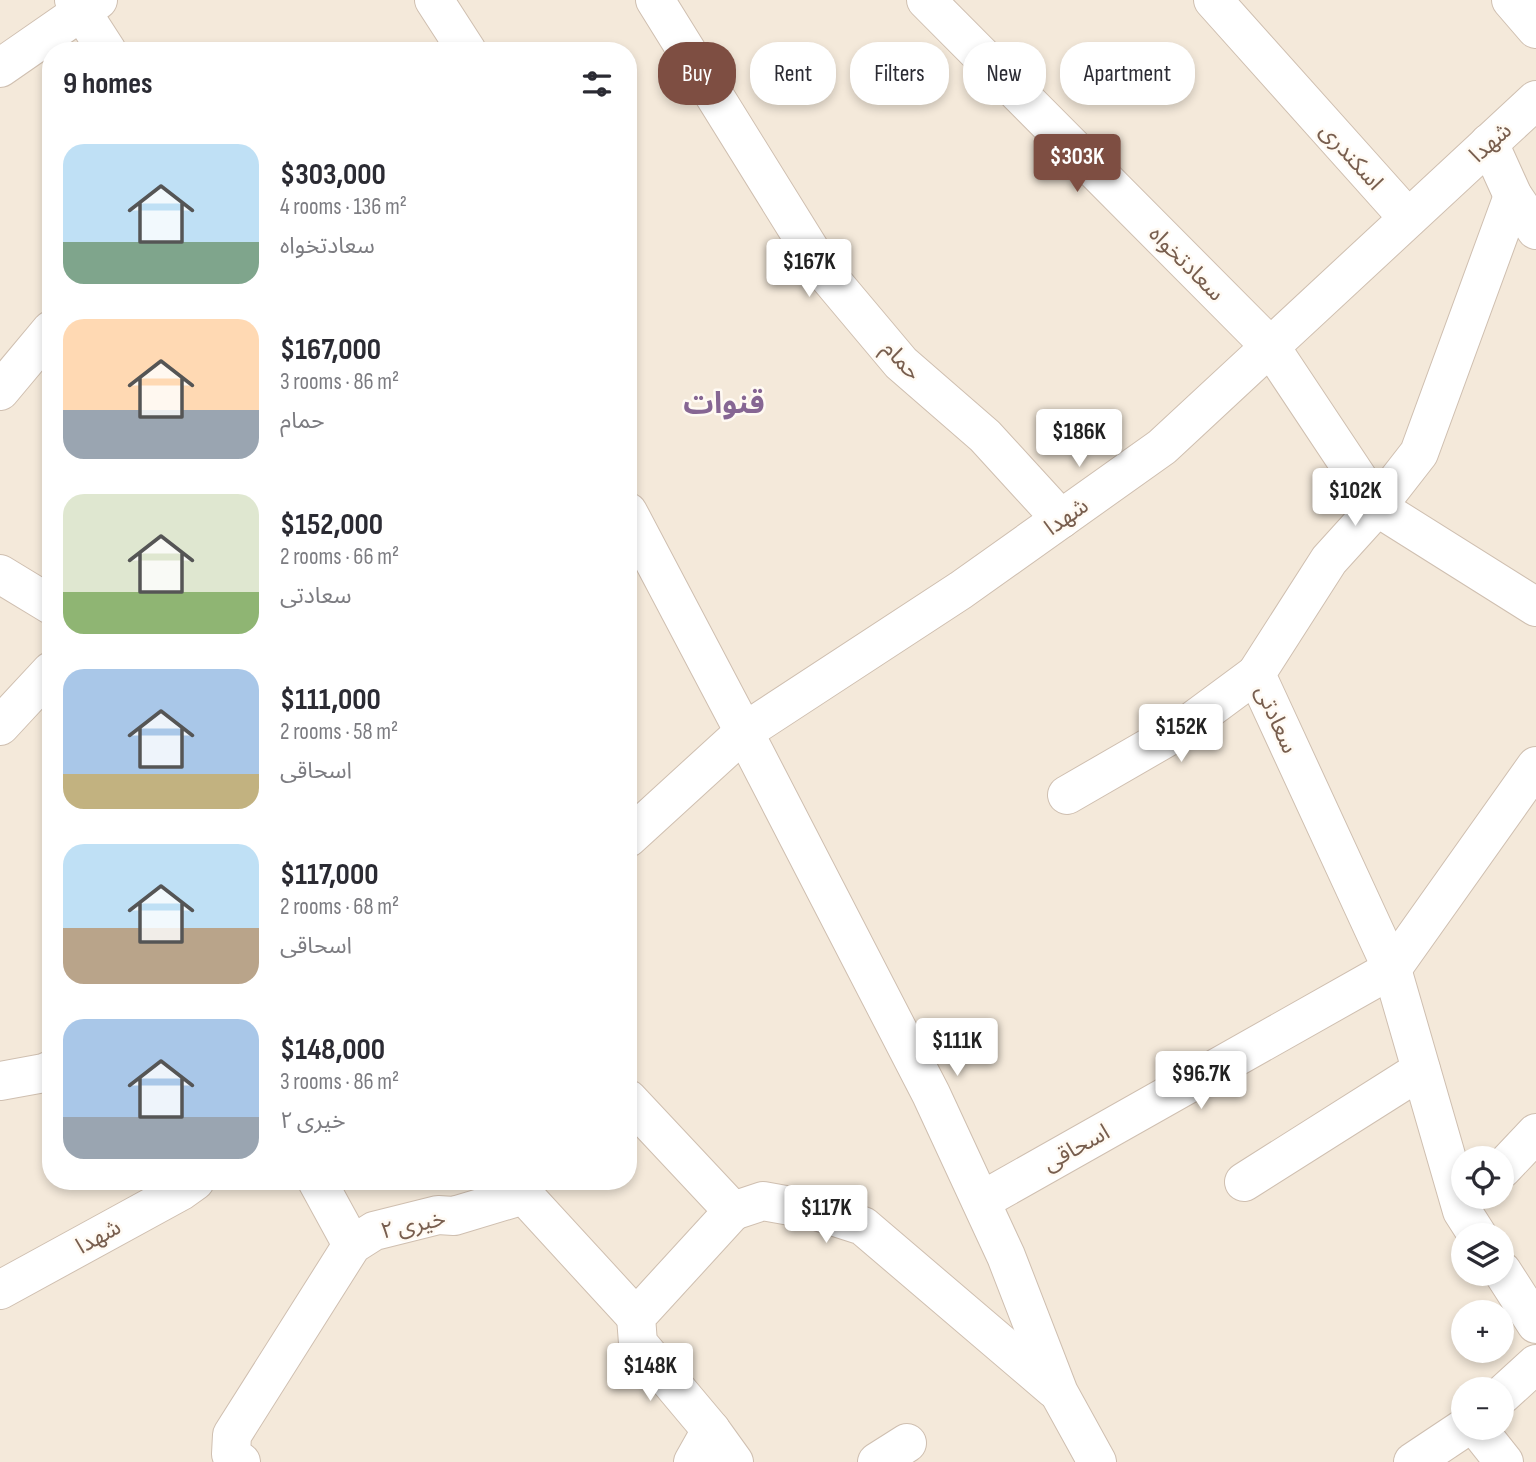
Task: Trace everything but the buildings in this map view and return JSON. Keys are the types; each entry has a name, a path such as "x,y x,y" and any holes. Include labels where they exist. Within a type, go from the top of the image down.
{"street":[{"path":"434,0 461,42"},
{"name":"سعادتخواه","path":"926,0 1270,346 1377,507"},
{"name":"اسکندری","path":"1213,0 1408,218"},
{"path":"1511,0 1536,29"},
{"name":"حمام","path":"657,1 822,268 901,363 985,436 1061,519"},
{"path":"0,68 85,4 103,42"},
{"name":"شهدا","path":"637,830 744,732 961,590 1162,447 1536,100"},
{"path":"1489,143 1513,196 1536,230"},
{"name":"سعادتی","path":"1472,1214 1421,1070 1392,969 1256,674 1329,559 1377,507 1419,453 1513,196"},
{"path":"0,391 42,341"},
{"path":"1377,507 1536,607"},
{"path":"637,531 931,1094 1006,1256 1059,1393 1097,1462"},
{"path":"0,574 42,600"},
{"path":"1067,795 1183,728 1256,674"},
{"path":"0,726 42,681"},
{"path":"1392,969 1536,766"},
{"name":"اسحاقی","path":"981,1201 1392,969"},
{"path":"1244,1182 1421,1070"},
{"path":"0,1081 42,1073"},
{"path":"637,1109 733,1211"},
{"path":"1514,1156 1536,1133"},
{"name":"شهدا","path":"0,1290 182,1190"},
{"path":"322,1190 352,1245"},
{"name":"خیری ۲","path":"241,1462 231,1454 232,1435 352,1245 374,1231 438,1215 454,1216 524,1195 636,1317"},
{"path":"734,1462 702,1446 638,1343 636,1317 733,1211 763,1201 813,1210 863,1226 1059,1393"},
{"path":"1512,1286 1536,1324"},
{"path":"1514,1384 1536,1364"},
{"path":"1413,1462 1451,1437"},
{"path":"1487,1440 1504,1462"}],"shaded area":[{"name":"قنوات","path":"0,0 1536,0 1536,1462 0,1462"}],"district":[{"name":"قنوات","path":"724,403"}]}
